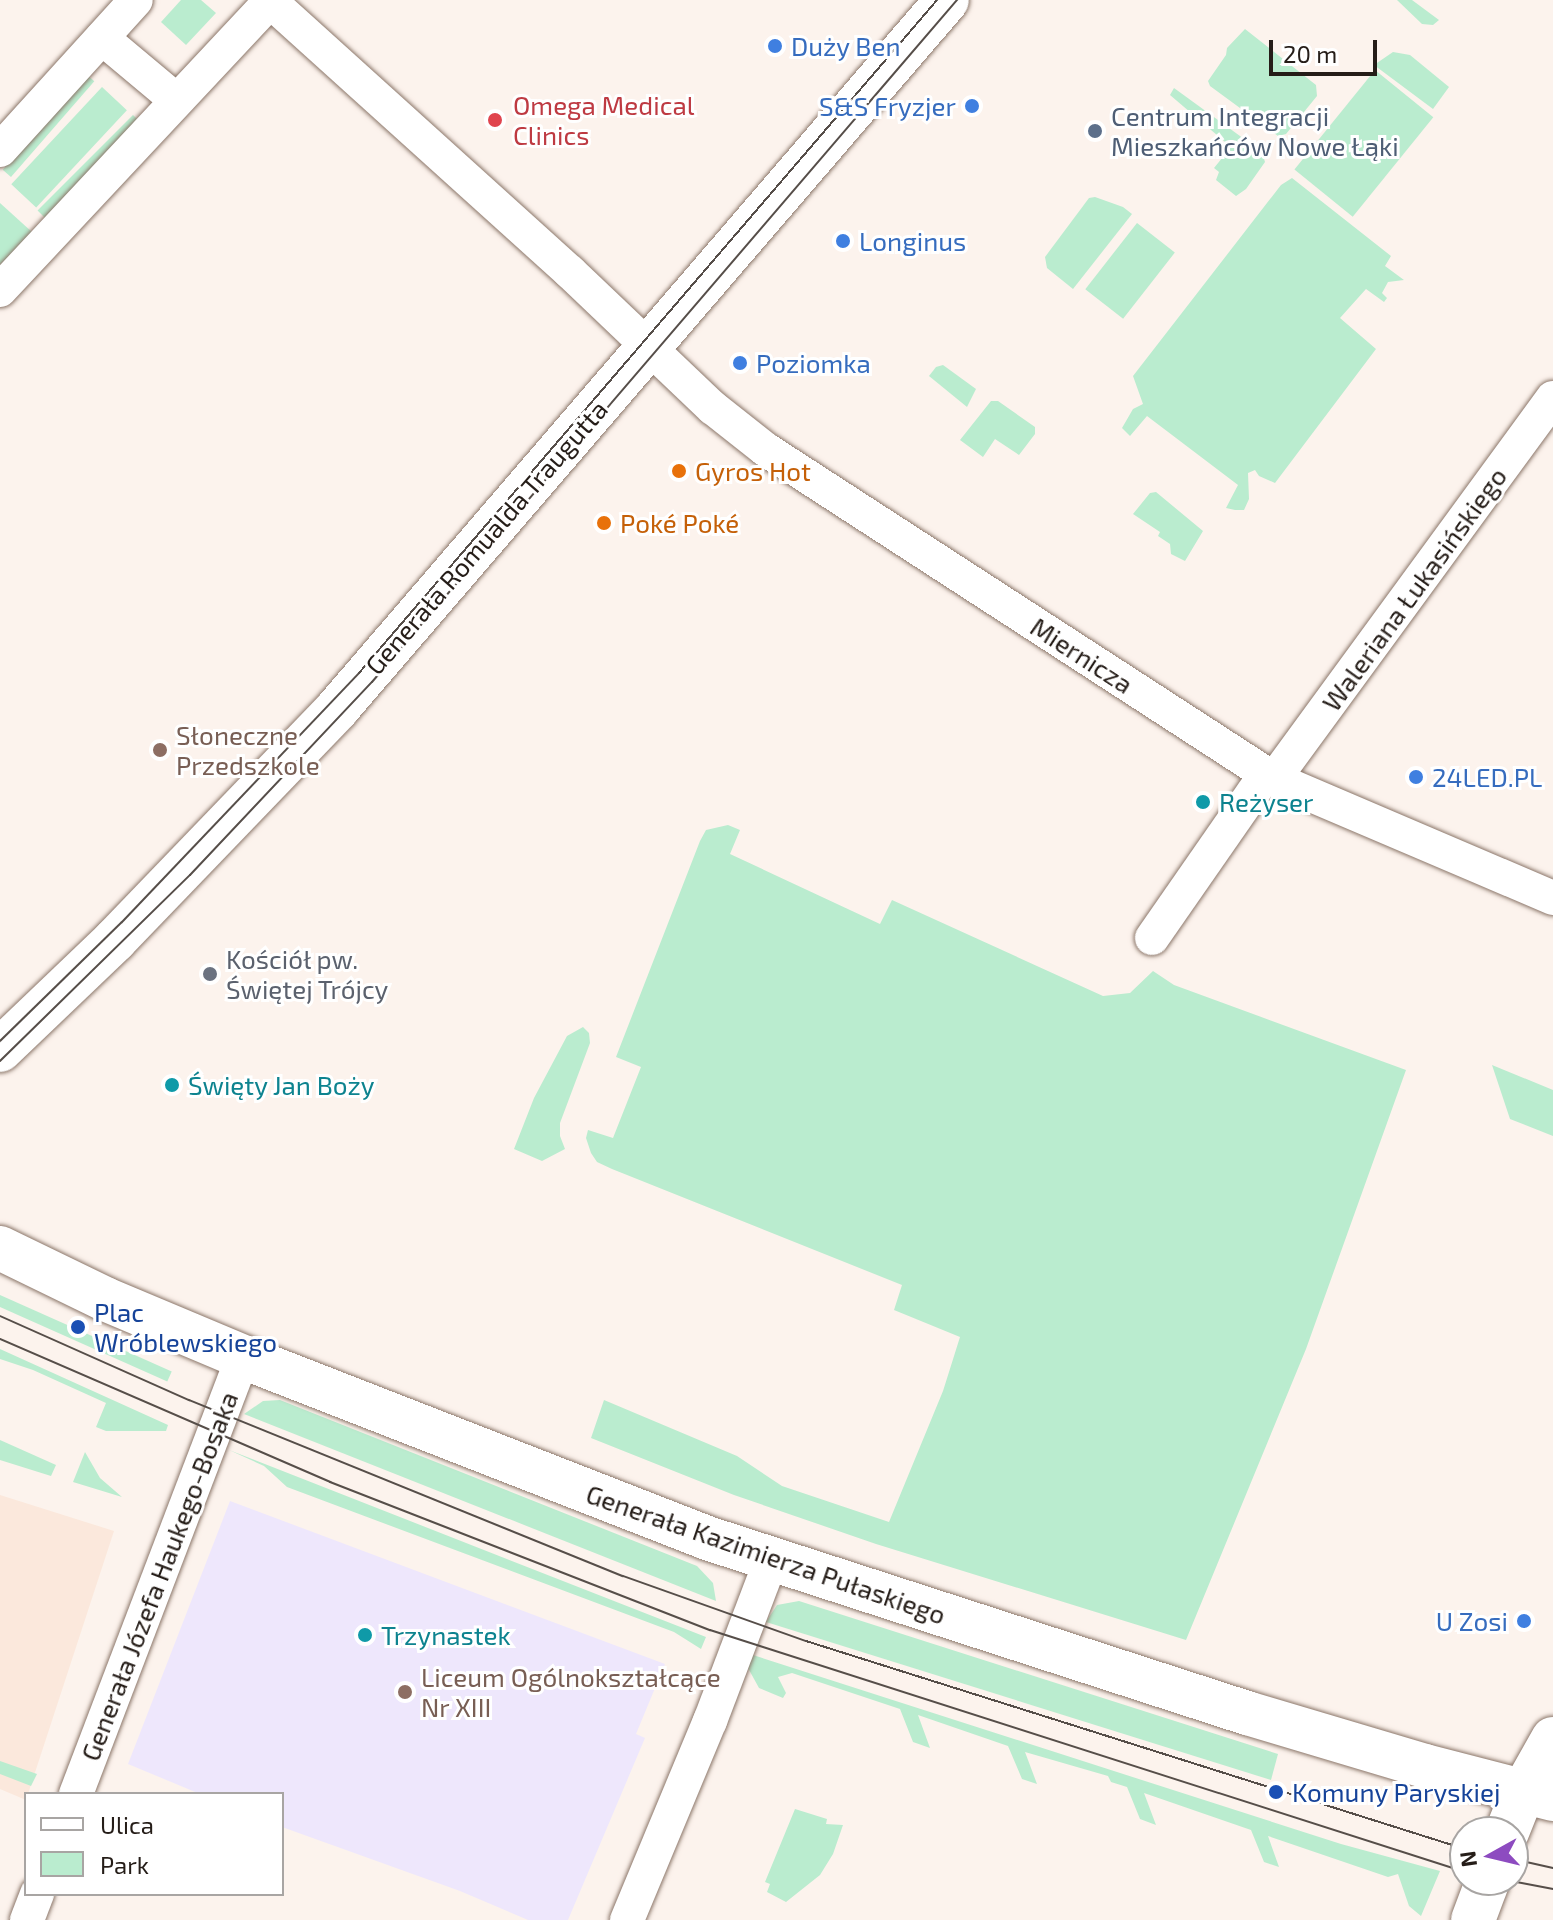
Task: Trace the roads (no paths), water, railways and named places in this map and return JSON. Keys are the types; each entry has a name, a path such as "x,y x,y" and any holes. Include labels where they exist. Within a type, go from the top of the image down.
{"main road":[{"name":"Generała Romualda Traugutta","path":"0,1050 115,940 337,709 947,0"},
{"name":"Generała Kazimierza Pułaskiego","path":"0,1248 105,1299 243,1357 771,1560 1247,1713 1538,1795"},
{"path":"1520,1816 1538,1795 1553,1739"},
{"path":"1473,1920 1482,1896"}],"street":[{"path":"0,150 136,0"},
{"path":"0,290 270,0"},
{"name":"Miernicza","path":"270,0 570,272 713,408 765,449 1270,777 1553,898"},
{"path":"102,38 175,99"},
{"name":"Waleriana Łukasińskiego","path":"1152,938 1553,398"},
{"name":"Generała Józefa Haukego-Bosaka","path":"79,1786 243,1357"},
{"path":"627,1920 710,1721 771,1560"},
{"path":"27,1920 36,1896"}],"tram line":[{"path":"0,1041 122,922 359,673 937,0"},
{"path":"0,1061 190,875 372,682 957,0"},
{"path":"0,1316 189,1400 623,1576 806,1641 1449,1844"},
{"path":"0,1339 330,1482 710,1630 1449,1867"},
{"path":"1529,1863 1553,1868"},
{"path":"1529,1884 1553,1889"}],"place":[{"name":"Duży Ben","path":"775,46"},
{"name":"S&S Fryzjer","path":"972,106"},
{"name":"Omega Medical Clinics","path":"495,120"},
{"name":"Centrum Integracji Mieszkańców Nowe Łąki","path":"1095,131"},
{"name":"Longinus","path":"843,241"},
{"name":"Poziomka","path":"740,363"},
{"name":"Gyros Hot","path":"679,471"},
{"name":"Poké Poké","path":"604,523"},
{"name":"Słoneczne Przedszkole","path":"160,750"},
{"name":"24LED.PL","path":"1416,777"},
{"name":"Reżyser","path":"1203,802"},
{"name":"Kościół pw. Świętej Trójcy","path":"210,974"},
{"name":"Święty Jan Boży","path":"172,1085"},
{"name":"Plac Wróblewskiego","path":"78,1327"},
{"name":"U Zosi","path":"1524,1621"},
{"name":"Trzynastek","path":"365,1635"},
{"name":"Liceum Ogólnokształcące Nr XIII","path":"405,1692"},
{"name":"Komuny Paryskiej","path":"1276,1792"}]}
